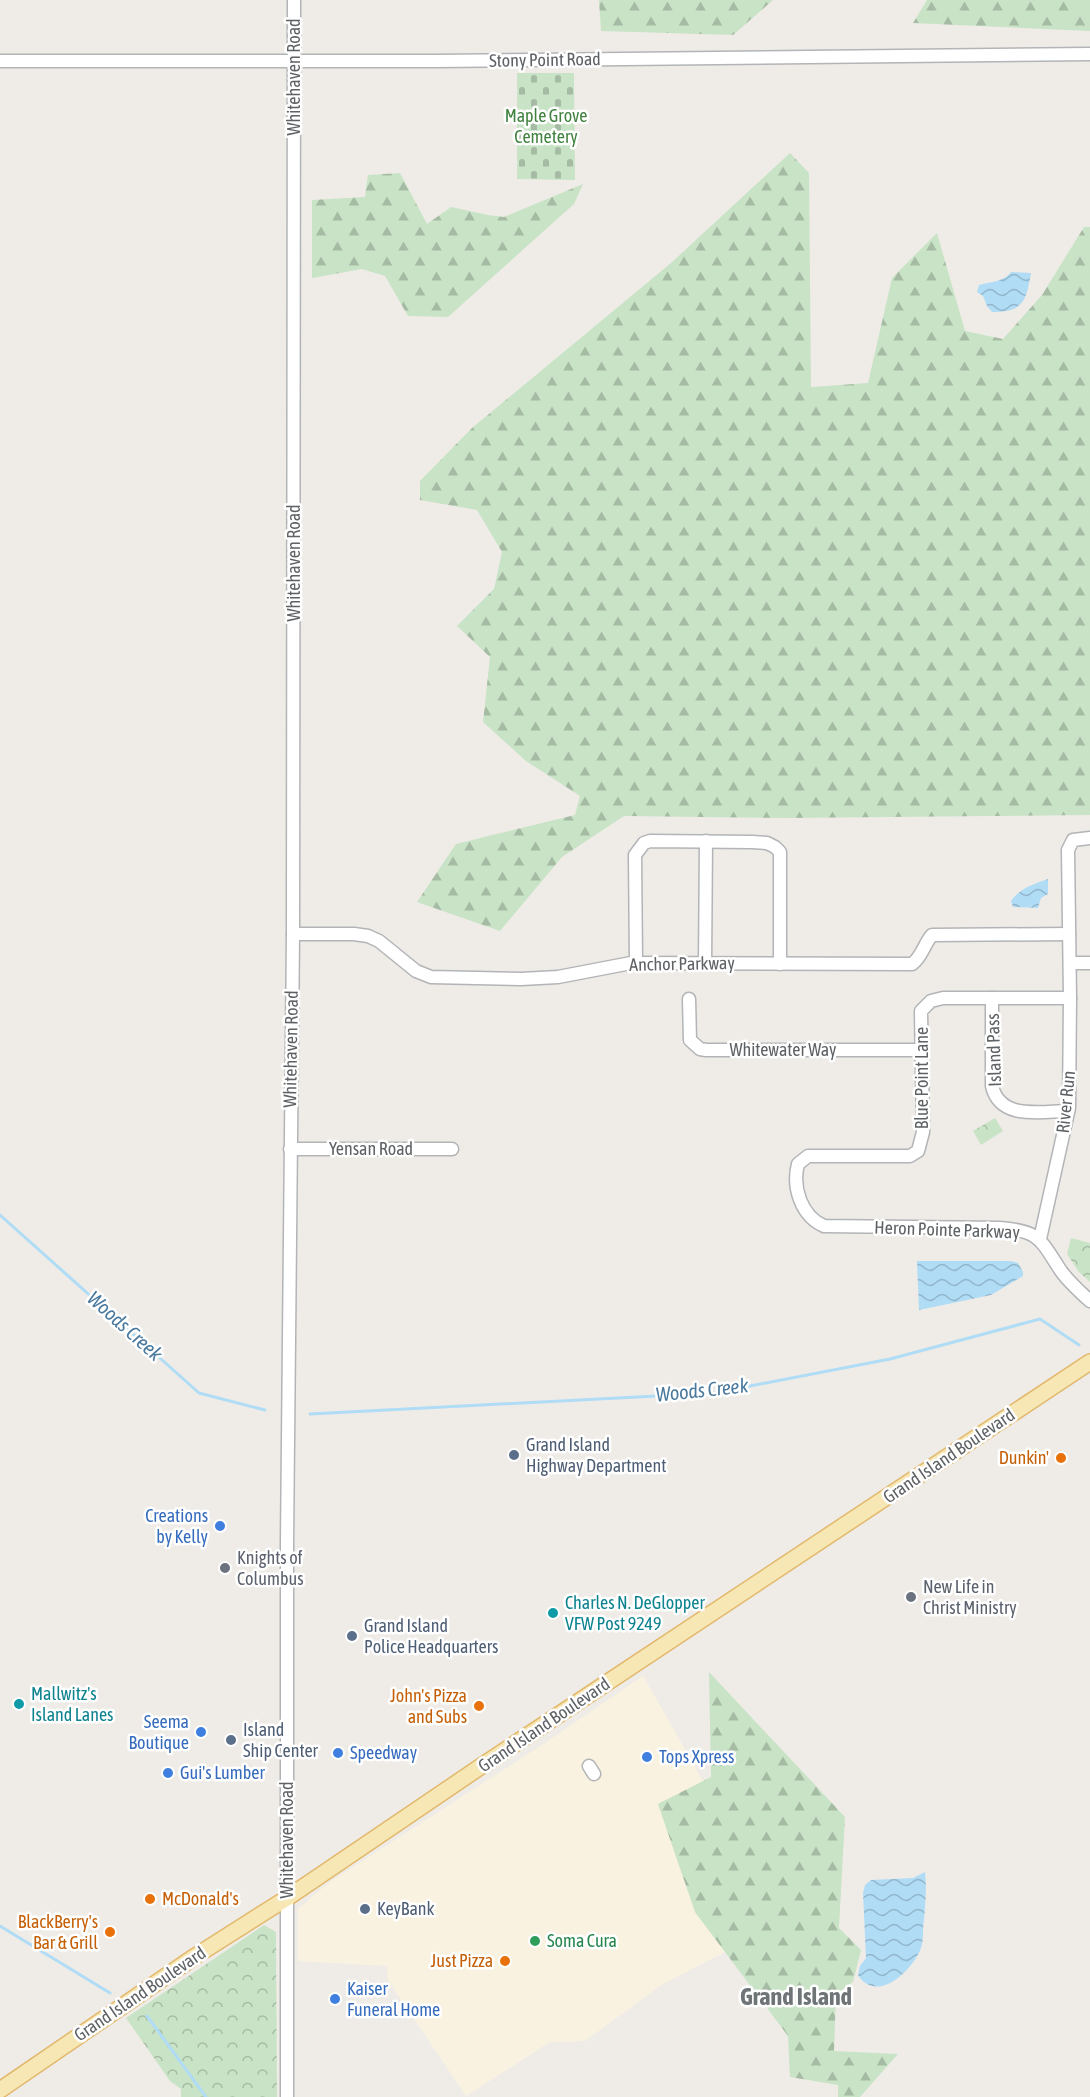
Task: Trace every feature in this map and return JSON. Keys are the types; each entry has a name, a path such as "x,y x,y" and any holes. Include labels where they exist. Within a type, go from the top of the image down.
{"main road":[{"name":"Grand Island Boulevard","path":"0,2090 194,1957 287,1898 480,1767 1090,1362"}],"street":[{"name":"Whitehaven Road","path":"288,2097 287,1543 292,934 294,0"},
{"name":"Stony Point Road","path":"0,61 295,62 1090,54"},
{"name":"River Run","path":"1040,1239 1068,1111 1070,963 1068,850 1073,840 1090,838"},
{"path":"636,963 635,855 644,843 650,841 706,841 767,843 780,852 780,964"},
{"path":"705,963 706,841"},
{"name":"Anchor Parkway","path":"292,934 368,936 379,941 416,970 431,977 521,979 558,977 636,963 912,964 917,960 932,935 1069,934"},
{"path":"1070,963 1090,963"},
{"name":"Blue Point Lane","path":"796,1186 798,1164 808,1156 910,1156 918,1151 923,1132 921,1011 927,1004 943,998 1070,998"},
{"name":"Island Pass","path":"992,998 992,1086 997,1098 1015,1112 1068,1111"},
{"name":"Whitewater Way","path":"688,999 690,1040 706,1050 922,1050"},
{"name":"Yensan Road","path":"290,1149 452,1149"},
{"name":"Heron Pointe Parkway","path":"796,1186 802,1205 817,1223 824,1226 1000,1228 1028,1232 1045,1244 1062,1272 1090,1301"}],"shaded area":[{"path":"643,1676 703,1781 658,1804 695,1912 725,1952 661,1985 585,2041 550,2042 466,2096 388,1980 387,1966 298,1961 298,1909 327,1884 545,1743"}],"green space":[{"path":"599,0 773,0 733,35 601,31"},
{"path":"927,0 1090,0 1090,31 913,23"},
{"name":"Maple Grove Cemetery","path":"517,73 574,73 575,180 517,179"},
{"path":"790,153 809,173 811,387 868,383 892,278 937,233 965,331 1003,339 1042,295 1084,227 1090,227 1090,815 785,818 624,816 562,857 500,931 417,902 456,844 575,815 580,796 526,761 483,722 490,657 457,626 494,589 502,552 477,510 420,500 420,481 472,428 671,263"},
{"path":"400,173 427,224 451,207 504,217 583,184 574,204 448,317 408,316 385,276 362,269 312,278 312,200 365,197 368,175"},
{"path":"995,1118 1003,1131 981,1145 973,1131"},
{"path":"1071,1238 1090,1243 1090,1282 1079,1272 1067,1254"},
{"path":"709,1672 845,1817 839,1928 861,1950 853,1982 836,1994 834,2051 898,2054 860,2097 838,2097 838,2085 790,2077 788,2036 695,1912 658,1804 711,1777"},
{"path":"264,1925 276,1932 277,2097 181,2097 181,2089 170,2081 126,2018"}],"water":[{"path":"1011,272 1031,273 1025,298 1022,303 1011,310 992,312 983,296 977,292 979,285 1000,280"},
{"path":"1048,879 1048,894 1041,898 1038,908 1013,907 1011,901 1019,893"},
{"path":"917,1261 1011,1261 1018,1263 1023,1276 991,1295 919,1310"},
{"path":"925,1872 923,1939 919,1954 905,1972 894,1981 882,1986 868,1985 858,1975 860,1966 866,1958 863,1893 865,1885 871,1880 913,1878"}],"waterway":[{"name":"Woods Creek","path":"0,1215 199,1393 265,1410"},
{"name":"Woods Creek","path":"310,1414 714,1393 890,1359 1040,1319 1079,1345"},
{"path":"0,1926 110,1993"},
{"path":"147,2016 206,2097"}],"place":[{"name":"Grand Island Highway Department","path":"514,1455"},
{"name":"Dunkin'","path":"1061,1458"},
{"name":"Creations by Kelly","path":"220,1526"},
{"name":"Knights of Columbus","path":"225,1568"},
{"name":"New Life in Christ Ministry","path":"911,1597"},
{"name":"Charles N. DeGlopper VFW Post 9249","path":"553,1613"},
{"name":"Grand Island Police Headquarters","path":"352,1636"},
{"name":"Mallwitz's Island Lanes","path":"19,1704"},
{"name":"John's Pizza and Subs","path":"479,1706"},
{"name":"Seema Boutique","path":"201,1732"},
{"name":"Island Ship Center","path":"231,1740"},
{"name":"Speedway","path":"338,1753"},
{"name":"Tops Xpress","path":"647,1757"},
{"name":"Gui's Lumber","path":"168,1773"},
{"name":"McDonald's","path":"150,1899"},
{"name":"KeyBank","path":"365,1909"},
{"name":"BlackBerry's Bar & Grill","path":"110,1932"},
{"name":"Soma Cura","path":"535,1941"},
{"name":"Just Pizza","path":"505,1961"},
{"name":"Kaiser Funeral Home","path":"335,1999"}],"district":[{"name":"Grand Island","path":"796,1997"}]}
